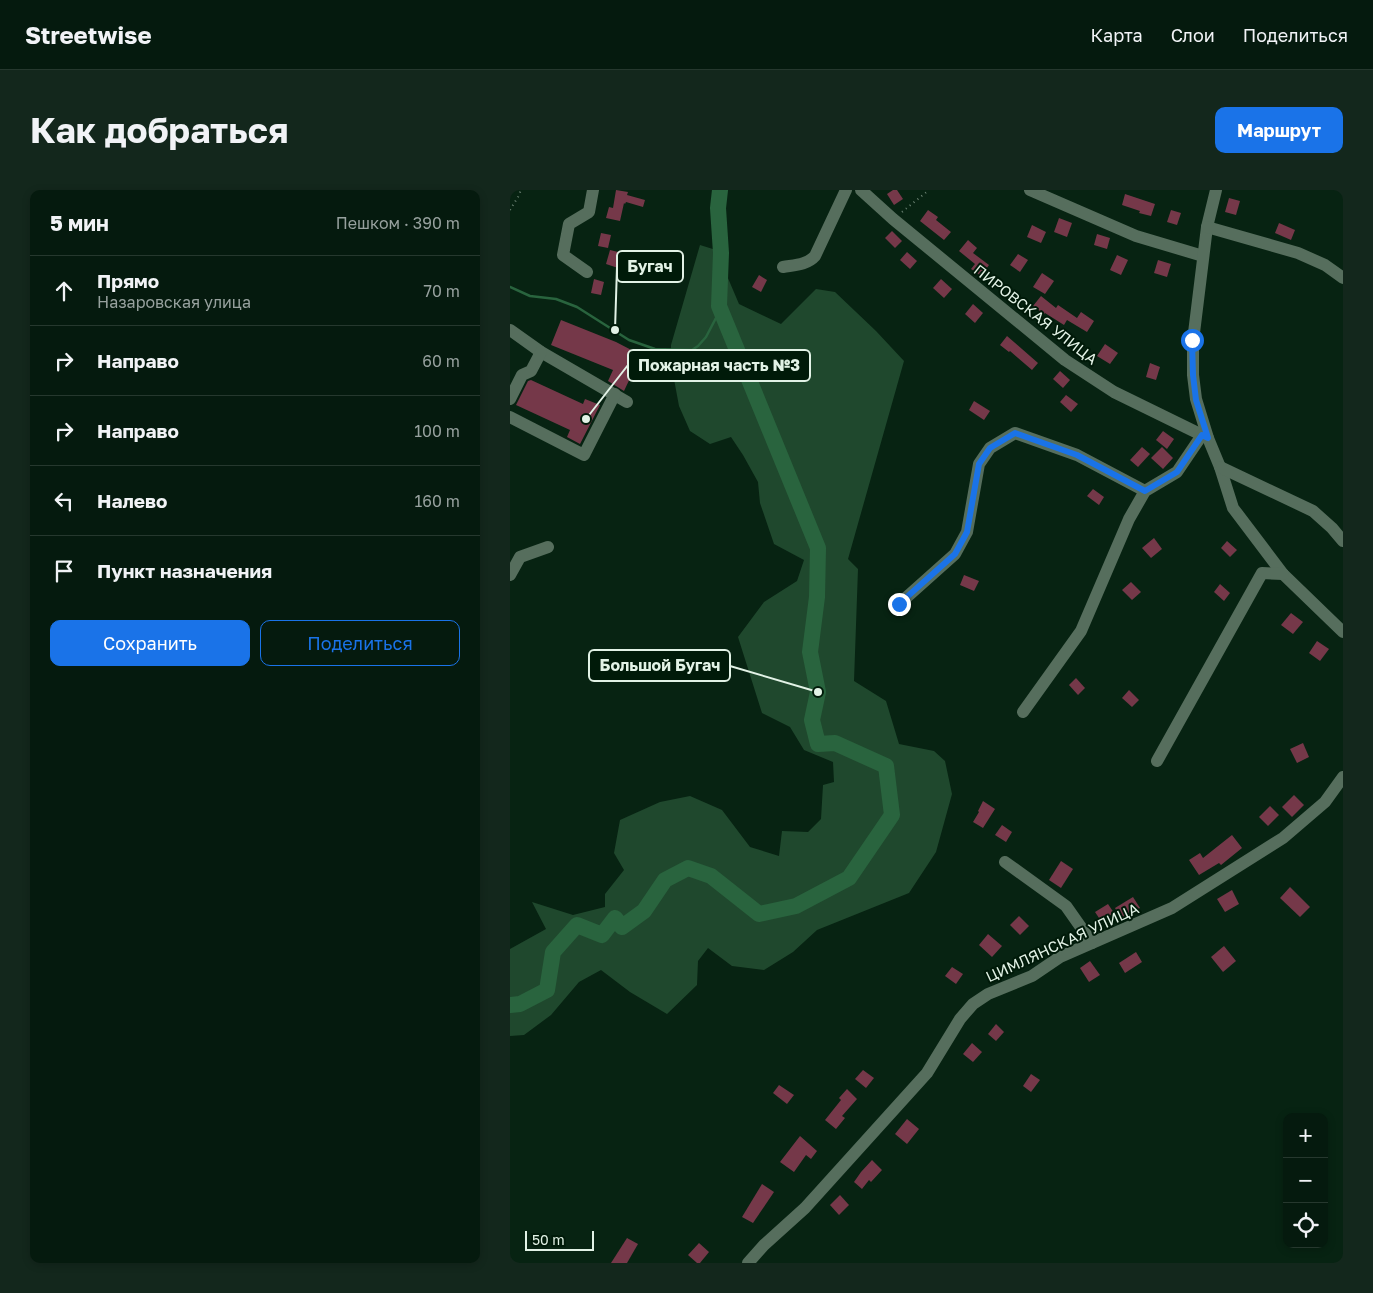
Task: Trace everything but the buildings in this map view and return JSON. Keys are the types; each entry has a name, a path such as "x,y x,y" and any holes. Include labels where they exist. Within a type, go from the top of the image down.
{"street":[{"path":"587,272 563,255 569,224 589,212 593,190"},
{"path":"783,267 806,263 812,260 846,190"},
{"name":"ПИРОВСКАЯ УЛИЦА","path":"861,190 1065,360 1114,392 1205,437"},
{"path":"1030,190 1136,236 1203,256"},
{"path":"1216,190 1207,227 1192,340 1196,400 1205,437 1220,467 1233,508 1283,574 1343,632"},
{"path":"1207,227 1298,253 1325,264 1343,278"},
{"path":"510,330 541,352 627,402"},
{"path":"510,399 522,375 531,372 541,352"},
{"path":"510,417 584,455 615,394"},
{"path":"899,604 955,554 967,532 979,464 990,448 1015,433 1077,455 1145,491"},
{"path":"1023,712 1081,631 1129,519 1145,491 1177,472 1205,437"},
{"path":"1220,467 1313,511 1343,541"},
{"path":"510,575 520,557 548,547"},
{"path":"1157,761 1262,573 1283,574"},
{"name":"ЦИМЛЯНСКАЯ УЛИЦА","path":"748,1263 764,1244 805,1208 927,1073 960,1019 973,1004 988,994 1032,976 1060,957 1172,908 1283,838 1325,802 1343,777"},
{"path":"1005,862 1066,906 1092,943"}],"path":[{"path":"510,210 521,190"},
{"path":"894,219 929,190"}],"green space":[{"path":"700,245 716,250 739,304 781,324 816,289 835,292 904,361 848,559 858,569 854,681 886,701 899,744 934,751 945,761 952,794 936,852 909,893 817,930 793,952 764,970 732,966 708,948 698,961 697,985 667,1014 630,992 601,970 579,982 551,1015 524,1035 510,1036 510,949 546,929 532,902 573,915 605,907 605,894 624,870 614,853 620,820 660,802 690,796 722,810 750,847 779,856 782,831 808,832 821,819 823,785 834,782 833,762 804,750 790,727 762,713 738,637 764,602 797,581 804,560 774,544 760,503 758,482 731,437 710,444 690,431 679,406 671,363 671,345"}],"waterway":[{"path":"510,1005 520,1004 547,990 553,952 577,925 602,935 615,918 622,927 644,911 665,880 688,868 711,876 759,914 796,906 849,878 892,815 886,766 835,743 818,744 812,720 818,692 810,652 817,597 818,548 719,306 721,253 718,208 720,190"},
{"path":"510,287 530,296 556,299 577,307 629,340 655,349 692,350 698,346 706,337 717,316 719,306"}],"place":[{"name":"Бугач","path":"615,330"},
{"name":"Пожарная часть №3","path":"586,419"},
{"name":"Большой Бугач","path":"818,692"}],"route":[{"path":"899,604 955,554 967,532 979,464 990,448 1015,433 1077,455 1145,491 1177,472 1202,435 1208,438 1196,400 1192,340"}]}
